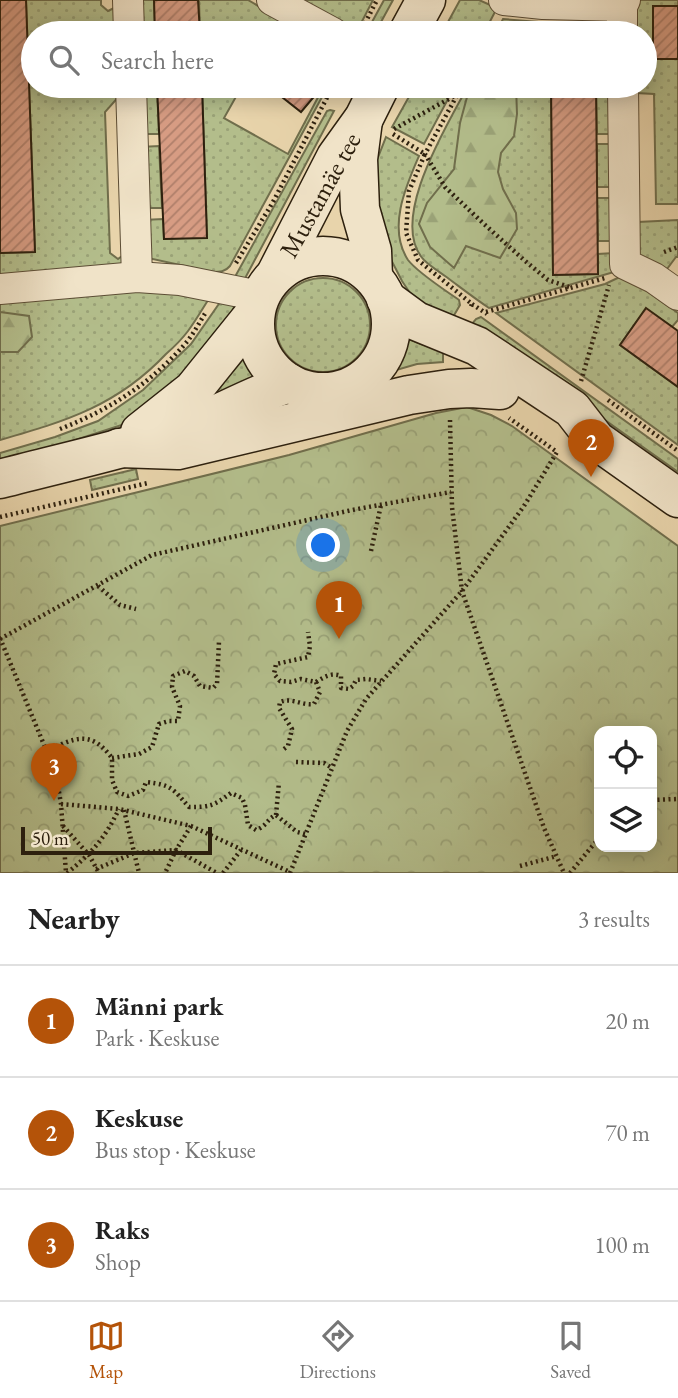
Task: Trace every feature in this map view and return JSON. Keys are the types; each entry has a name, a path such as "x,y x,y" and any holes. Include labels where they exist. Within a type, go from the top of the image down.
{"main road":[{"path":"415,21 426,0"},
{"name":"Mustamäe tee","path":"378,112 358,159 360,209 380,288"},
{"name":"Mustamäe tee","path":"264,294 337,157 378,112"},
{"path":"118,448 193,390 264,294 295,261 316,255 337,257 356,264 416,321 477,346 572,409 596,440 678,498"},
{"path":"341,390 361,380 378,364 388,344 391,321 380,288"},
{"path":"264,294 255,334 261,354 273,371 289,383 305,390 323,392 449,371 478,378 558,428 596,440"},
{"path":"0,479 162,436 289,383"},
{"path":"118,448 177,450 409,395 449,389 500,390"}],"street":[{"path":"128,0 129,21"},
{"path":"504,0 623,13"},
{"path":"286,3 314,21"},
{"path":"131,98 137,276"},
{"path":"623,98 625,264 654,278 678,295"},
{"path":"0,289 137,276 264,294"}],"path":[{"path":"366,21 377,0"},
{"path":"378,112 440,98"},
{"path":"456,98 425,154 409,191 406,233 418,260 472,304 468,313"},
{"path":"378,112 425,154 445,187 524,261 548,280 572,288"},
{"path":"485,313 611,276 581,382"},
{"path":"450,415 451,492 462,591 544,828 564,873"},
{"path":"61,804 122,810 191,827 290,873 347,731 366,699 462,591 524,506 557,452"},
{"path":"67,873 56,774 0,638 152,555 451,492"},
{"path":"371,551 381,505"},
{"path":"98,586 120,605 136,609"},
{"path":"308,632 308,657 276,664 274,674 280,681 301,679 316,682 336,674 341,676 341,688 349,689 356,680 381,681"},
{"path":"112,758 139,754 152,747 159,723 178,721 180,706 172,687 173,676 186,671 194,676 200,686 213,688 218,684 219,641"},
{"path":"284,749 288,746 292,729 279,708 280,702 292,700 307,705 314,704 320,692 316,682"},
{"path":"46,751 72,739 85,738 96,742 112,758 112,780 117,792 128,796 143,790 146,782 160,784 173,788 188,807 217,804 231,793 242,798 248,825 256,830 267,825 271,817 276,815"},
{"path":"296,762 324,762 332,768"},
{"path":"276,815 279,782"},
{"path":"657,800 678,799"},
{"path":"122,810 139,873"},
{"path":"67,873 89,855 122,810"},
{"path":"276,815 297,832 305,834"},
{"path":"63,826 89,855 98,871 134,853 176,850 217,873"},
{"path":"159,872 168,872 176,850 191,827"},
{"path":"570,873 594,844"},
{"path":"223,873 241,850"},
{"path":"520,866 557,856"}],"green space":[{"path":"26,0 101,0 101,5 108,11 114,8 118,21 27,21"},
{"path":"134,0 154,0 155,21 135,21"},
{"path":"199,0 248,0 282,20 281,21 200,21"},
{"path":"304,0 373,0 362,21 329,21 304,3"},
{"path":"384,0 393,0 382,21 373,21"},
{"path":"460,0 479,0 497,8 490,21 449,21"},
{"path":"635,0 678,0 678,6 653,6 653,21 631,21"},
{"path":"657,59 678,59 678,204 656,204 654,98 657,98"},
{"path":"30,98 117,98 105,112 110,253 118,259 126,253 130,266 0,283 0,253 35,252"},
{"path":"138,98 158,98 159,134 140,134"},
{"path":"202,98 235,98 224,118 288,154 318,98 321,98 230,266 224,271 212,272 148,258 143,220 163,219 164,239 207,237"},
{"path":"408,98 449,98 424,144 392,127"},
{"path":"462,98 551,98 553,275 598,274 598,254 614,253 614,272 489,308 424,260 414,243 412,222 416,198 436,147"},
{"path":"467,98 516,98 514,136 501,153 498,172 503,189 516,213 517,229 500,258 466,246 454,268 430,247 419,224 427,203 454,169 460,123"},
{"path":"596,98 613,98 613,134 597,134"},
{"path":"327,111 334,111 242,284 231,284"},
{"path":"386,137 419,156 404,194 399,234 402,248 412,265 459,300 460,305 453,317 414,299 384,246 372,211 377,160"},
{"path":"597,144 614,144 614,187 597,187"},
{"path":"159,146 162,208 142,208 140,147"},
{"path":"597,198 614,198 615,241 598,241"},
{"path":"678,220 678,257 664,273 632,255 638,222"},
{"path":"624,275 678,313 678,320 672,327 646,309 620,345 678,387 678,445 496,313 605,284"},
{"path":"323,278 341,281 356,292 367,307 370,325 367,343 356,358 341,369 323,372 305,369 290,358 279,343 276,325 279,307 290,292 305,281"},
{"path":"151,284 212,294 181,340 129,387 69,418 0,440 0,297"},
{"path":"223,298 234,307 213,351 131,422 63,444 0,459 0,453 98,421 143,390 191,344"},
{"path":"0,312 29,316 32,337 18,352 0,352"},
{"path":"481,317 678,459 678,472 471,325"},
{"path":"402,336 443,351 443,362 391,370"},
{"path":"247,352 263,380 206,411 206,395"},
{"path":"467,407 512,426 678,546 678,873 0,873 0,526 289,455 436,413"},
{"path":"136,469 138,479 92,490 90,480"}],"building":[{"path":"0,0 26,0 27,21 21,21 21,98 30,98 35,252 0,253"},
{"path":"154,0 198,0 199,21 155,21"},
{"path":"653,6 678,6 678,59 657,59 657,21 653,21"},
{"path":"158,98 202,98 207,238 164,239"},
{"path":"283,98 313,98 301,112"},
{"path":"551,98 596,98 598,274 553,275"},
{"path":"646,308 678,331 678,387 620,345"}],"place":[{"name":"Keskuse","path":"591,477"},
{"name":"Männi park","path":"339,639"},
{"name":"Raks","path":"54,801"}]}
